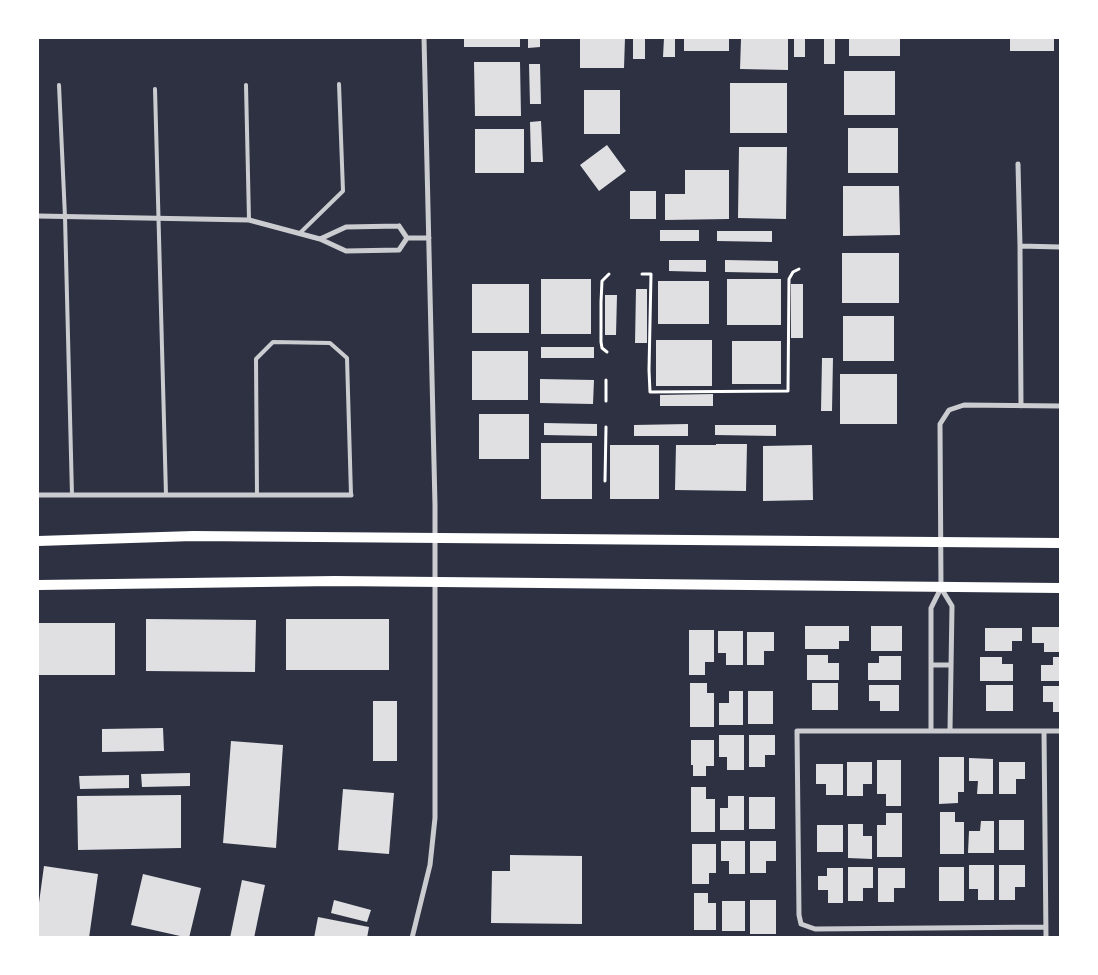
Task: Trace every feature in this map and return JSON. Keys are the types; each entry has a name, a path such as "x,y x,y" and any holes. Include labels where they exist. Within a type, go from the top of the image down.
{"main road":[{"path":"38,540 193,536 1060,543"},
{"path":"38,585 317,581 1060,588"}],"street":[{"path":"412,938 430,865 435,818 435,538 424,38"},
{"path":"1018,164 1021,406"},
{"path":"38,216 249,220 320,239 346,251 399,250 407,238"},
{"path":"320,239 346,227 390,226 399,226 407,238"},
{"path":"407,238 429,238"},
{"path":"1020,246 1060,247"},
{"path":"931,730 931,608 941,588 940,424 948,410 964,405 1060,406"},
{"path":"38,495 352,495"},
{"path":"941,588 952,606 950,730"},
{"path":"931,665 951,665"},
{"path":"1046,926 815,929 801,924 799,915 797,731 1060,731"},
{"path":"1044,731 1046,938"}],"lane":[{"path":"300,234 343,191 339,84"},
{"path":"59,85 65,217 72,495"},
{"path":"246,85 249,220"},
{"path":"154,89 166,495"},
{"path":"258,495 256,359 273,342 330,343 347,358 352,495"}],"path":[{"path":"642,274 651,274 650,392 788,391 789,279 793,272 799,269"},
{"path":"606,352 602,348 601,342 601,302 602,281 609,274"},
{"path":"606,380 606,402"},
{"path":"606,427 606,481"}],"building":[{"path":"464,38 520,38 520,47 464,47"},
{"path":"528,38 540,38 540,47 528,48"},
{"path":"580,38 625,38 624,68 580,68"},
{"path":"633,38 645,38 645,59 633,59"},
{"path":"664,38 675,38 675,57 663,57"},
{"path":"684,38 729,38 729,51 684,51"},
{"path":"788,38 788,70 740,69 741,39"},
{"path":"794,38 805,38 805,57 794,57"},
{"path":"824,38 835,38 835,64 824,64"},
{"path":"849,38 900,38 900,56 849,56"},
{"path":"1010,38 1054,38 1054,51 1010,51"},
{"path":"474,62 520,62 521,116 475,116"},
{"path":"529,64 540,64 541,104 530,104"},
{"path":"844,71 895,71 895,115 844,115"},
{"path":"730,83 787,83 787,133 730,133"},
{"path":"584,90 620,90 620,134 584,134"},
{"path":"541,121 543,162 531,162 530,122"},
{"path":"848,128 898,128 898,173 848,173"},
{"path":"475,129 524,129 524,173 475,173"},
{"path":"607,145 626,171 599,191 580,165"},
{"path":"739,147 787,147 786,219 738,218"},
{"path":"685,170 729,170 729,219 665,220 665,194 685,194"},
{"path":"843,186 899,186 900,235 843,236"},
{"path":"630,191 656,191 656,219 630,219"},
{"path":"660,230 699,230 699,241 660,241"},
{"path":"717,231 772,231 772,242 717,241"},
{"path":"842,253 899,253 899,303 842,303"},
{"path":"669,260 706,260 706,272 669,271"},
{"path":"725,260 778,261 778,273 725,272"},
{"path":"541,279 591,279 591,334 541,334"},
{"path":"727,279 781,279 781,325 727,325"},
{"path":"658,281 709,281 709,324 658,324"},
{"path":"472,284 529,284 529,333 472,333"},
{"path":"791,284 803,284 803,338 791,338"},
{"path":"636,289 647,289 647,343 635,343"},
{"path":"605,295 617,295 616,335 605,335"},
{"path":"843,316 894,316 894,361 843,361"},
{"path":"656,340 712,340 712,386 656,386"},
{"path":"732,341 781,341 781,384 732,384"},
{"path":"541,347 594,347 594,358 541,358"},
{"path":"472,351 528,351 528,400 472,400"},
{"path":"822,358 833,358 832,411 821,411"},
{"path":"840,374 897,374 897,424 840,424"},
{"path":"540,379 594,380 593,404 540,403"},
{"path":"713,394 713,406 660,406 660,395"},
{"path":"479,414 529,414 529,459 479,459"},
{"path":"544,423 597,424 597,436 544,435"},
{"path":"688,424 688,436 634,436 634,425"},
{"path":"715,425 776,425 776,436 715,435"},
{"path":"541,443 592,443 592,499 541,499"},
{"path":"747,444 746,491 675,490 676,445"},
{"path":"610,445 659,445 659,499 610,499"},
{"path":"812,445 813,500 763,501 763,446"},
{"path":"146,619 256,620 255,672 146,671"},
{"path":"286,619 389,619 389,670 286,670"},
{"path":"38,623 115,623 115,675 38,675"},
{"path":"805,626 849,626 849,641 839,641 839,649 805,649"},
{"path":"871,626 902,626 902,651 871,651"},
{"path":"1032,627 1060,627 1060,652 1044,652 1044,643 1032,643"},
{"path":"985,628 1022,628 1022,641 1012,641 1012,651 985,651"},
{"path":"689,630 714,630 714,662 705,662 705,675 689,675"},
{"path":"718,631 743,631 743,665 726,665 726,653 718,653"},
{"path":"747,632 774,632 774,651 764,651 764,665 747,665"},
{"path":"807,655 828,655 828,663 839,663 839,680 807,680"},
{"path":"879,656 901,656 901,680 868,680 868,663 879,663"},
{"path":"980,657 1002,657 1002,664 1013,664 1013,681 980,681"},
{"path":"1053,657 1060,657 1060,681 1041,681 1041,665 1053,665"},
{"path":"690,683 707,683 707,693 714,693 714,727 690,727"},
{"path":"812,683 838,683 838,710 812,710"},
{"path":"869,685 899,685 899,711 880,711 880,701 869,701"},
{"path":"986,685 1013,685 1013,711 986,711"},
{"path":"1043,686 1060,686 1060,712 1053,712 1053,702 1043,702"},
{"path":"729,691 743,691 743,725 719,725 719,703 729,703"},
{"path":"748,691 773,691 773,724 748,724"},
{"path":"373,701 397,701 397,761 373,761"},
{"path":"163,728 164,751 102,752 102,729"},
{"path":"719,735 744,735 744,770 727,770 727,757 719,757"},
{"path":"749,735 775,735 775,755 765,755 765,767 749,767"},
{"path":"691,740 714,740 714,766 706,766 706,776 693,776"},
{"path":"231,741 283,745 276,848 223,843"},
{"path":"939,757 964,757 964,792 958,792 958,803 939,804"},
{"path":"969,758 993,759 993,794 977,794 978,781 969,781"},
{"path":"877,760 901,760 901,806 886,806 886,794 877,794"},
{"path":"847,762 872,762 872,784 863,784 863,796 847,796"},
{"path":"999,762 1025,762 1025,779 1016,779 1016,794 999,794"},
{"path":"816,764 843,764 843,795 826,795 826,784 816,784"},
{"path":"190,773 190,786 142,787 141,774"},
{"path":"129,775 129,788 80,789 79,776"},
{"path":"691,787 706,787 706,799 715,799 715,832 691,832"},
{"path":"343,789 394,793 389,854 338,850"},
{"path":"181,795 181,848 78,850 77,796"},
{"path":"728,796 744,796 744,830 720,830 720,808 728,808"},
{"path":"749,797 775,797 775,829 749,829"},
{"path":"940,812 955,812 955,822 964,822 964,854 940,854"},
{"path":"886,813 902,813 902,857 877,857 877,825 886,825"},
{"path":"999,820 1024,820 1024,850 999,850"},
{"path":"981,821 994,821 994,853 968,853 969,831 980,831"},
{"path":"848,824 863,824 863,836 872,836 872,859 848,858"},
{"path":"817,825 843,825 843,852 817,852"},
{"path":"721,841 745,841 745,874 729,874 729,861 721,861"},
{"path":"750,841 776,841 776,861 766,861 766,873 750,873"},
{"path":"692,844 716,844 716,873 709,873 709,884 692,884"},
{"path":"510,855 582,856 582,924 491,923 492,871 510,871"},
{"path":"969,865 994,865 994,900 978,900 978,889 969,889"},
{"path":"999,865 1025,865 1025,887 1015,887 1015,900 999,900"},
{"path":"44,866 98,874 89,938 38,938 38,910"},
{"path":"848,867 873,867 873,888 863,888 863,901 848,901"},
{"path":"939,867 964,867 964,901 939,901"},
{"path":"827,868 843,868 843,903 828,903 828,890 818,890 818,876 827,876"},
{"path":"878,868 905,868 905,888 894,888 894,902 878,902"},
{"path":"143,874 201,888 189,938 131,925"},
{"path":"242,880 265,885 254,938 230,938"},
{"path":"694,893 708,893 708,903 716,903 716,930 694,930"},
{"path":"334,900 371,910 367,922 331,913"},
{"path":"750,900 776,900 776,934 750,934"},
{"path":"722,901 745,901 745,931 722,931"},
{"path":"318,917 369,927 367,938 314,938"}]}
